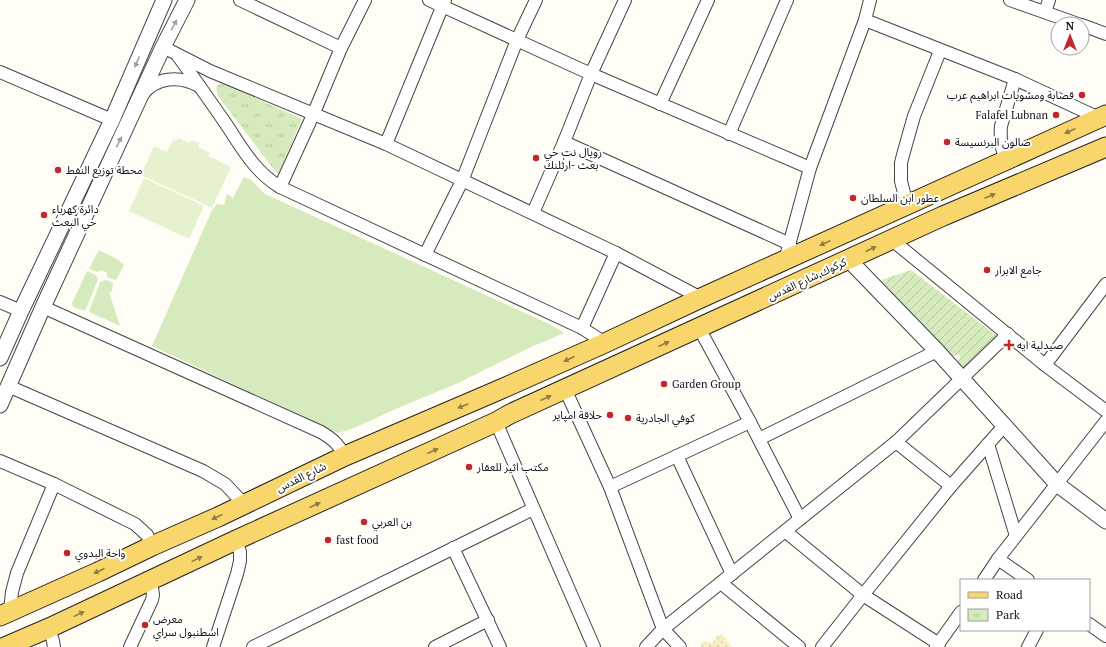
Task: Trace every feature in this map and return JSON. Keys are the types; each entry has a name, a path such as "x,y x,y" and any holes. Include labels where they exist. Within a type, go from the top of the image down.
{"main road":[{"path":"605,343 701,298 787,252 932,194 1103,117"},
{"name":"كركوك,شارع القدس","path":"503,418 943,216 1104,150"},
{"path":"932,194 943,216"},
{"name":"شارع القدس","path":"5,613 98,572 345,456 605,343"},
{"path":"5,647 503,418"}],"street":[{"path":"0,358 112,120 164,0"},
{"path":"0,405 43,307 139,100 169,50 187,0"},
{"path":"240,0 341,48"},
{"path":"280,187 313,115 341,48 366,0"},
{"path":"428,0 443,3 517,40 591,74 810,168"},
{"path":"425,255 462,181 517,40 536,0"},
{"path":"533,213 564,142 591,74 625,0"},
{"path":"660,104 708,0"},
{"path":"729,134 787,0"},
{"path":"564,142 787,252 810,168 865,20 870,0"},
{"path":"1010,0 1056,16"},
{"path":"1045,12 1049,0"},
{"path":"386,144 443,3"},
{"path":"865,20 1103,117"},
{"path":"1090,28 1106,34"},
{"path":"169,50 210,71 386,144 616,253 701,298"},
{"path":"169,50 198,84 256,168 264,176 280,187 582,328 605,343"},
{"path":"906,205 901,181 901,163 914,116 940,51"},
{"path":"198,84 196,78 200,72 203,70 210,71"},
{"path":"0,72 112,120"},
{"path":"139,100 152,85 162,81 181,79 198,84"},
{"path":"1006,160 1000,133 1015,80"},
{"path":"88,171 102,178"},
{"path":"892,240 1045,365 1106,411"},
{"path":"582,328 616,253"},
{"path":"849,260 937,351 1057,484 1106,521"},
{"path":"1045,365 1106,284"},
{"path":"0,302 21,311"},
{"path":"43,307 321,432 331,438 338,445 345,456"},
{"path":"700,328 800,519"},
{"path":"646,647 663,629 896,442 961,377 1008,334"},
{"path":"759,439 937,351"},
{"path":"8,386 203,471 225,484 244,504"},
{"path":"565,389 610,487 663,629 680,647"},
{"path":"503,418 533,509 594,647"},
{"path":"985,579 998,559 1106,421"},
{"path":"610,487 750,422"},
{"path":"822,647 951,486 1004,426"},
{"path":"896,442 951,486"},
{"path":"988,444 1016,536"},
{"path":"677,456 732,574"},
{"path":"0,461 54,484 135,524 147,535 152,546"},
{"path":"5,613 17,573 54,484"},
{"path":"253,647 533,509"},
{"path":"785,531 863,594 937,646 960,613"},
{"path":"215,646 240,561 240,552 236,540"},
{"path":"453,548 500,647"},
{"path":"998,559 1027,579"},
{"path":"130,647 152,600 153,595 151,580"},
{"path":"721,583 799,647"},
{"path":"435,647 488,620"},
{"path":"1090,625 1106,636"},
{"path":"49,628 54,647"},
{"path":"1028,647 1036,631"}],"green space":[{"path":"220,84 227,85 302,119 278,175 218,96 216,88"},
{"path":"178,138 190,143 192,140 200,143 198,147 210,153 208,156 231,167 212,208 141,175 154,146 167,152 173,140 176,141"},
{"path":"244,177 250,179 265,194 549,324 564,333 531,347 458,383 352,429 337,433 152,346 212,210 217,204 224,205 227,194 233,198"},
{"path":"144,178 204,206 189,239 129,211"},
{"path":"99,250 117,259 124,265 116,280 107,277 107,273 104,271 97,272 89,269"},
{"path":"911,270 997,336 997,338 966,370 959,365 958,360 961,357 958,354 955,356 946,355 881,280"},
{"path":"87,271 96,275 98,280 85,311 73,307 72,303"},
{"path":"106,280 113,283 112,291 109,292 120,326 89,312 100,282"}],"sand":[{"path":"722,634 732,647 701,647 701,644 704,642 713,643 717,635"}],"place":[{"name":"قصابة ومشويات ابراهيم عرب","path":"1082,95"},
{"name":"Falafel Lubnan","path":"1056,115"},
{"name":"صالون البرنسيسة","path":"947,142"},
{"name":"رويال نت حي بعث -ارثلنك","path":"536,158"},
{"name":"محطة توزيع النفط","path":"58,170"},
{"name":"عطور ابن السلطان","path":"853,198"},
{"name":"دائرة كهرباء حي البعث","path":"44,215"},
{"name":"جامع الابرار","path":"987,270"},
{"name":"صیدلیة ایە","path":"1009,345"},
{"name":"Garden Group","path":"664,384"},
{"name":"حلاقة امپاير","path":"610,415"},
{"name":"كوفي الجادرية","path":"628,418"},
{"name":"مكتب اثير للعقار","path":"469,467"},
{"name":"بن العربي","path":"364,522"},
{"name":"fast food","path":"328,540"},
{"name":"واحة البدوي","path":"67,553"},
{"name":"معرض اسطنبول سراي","path":"145,625"}]}
